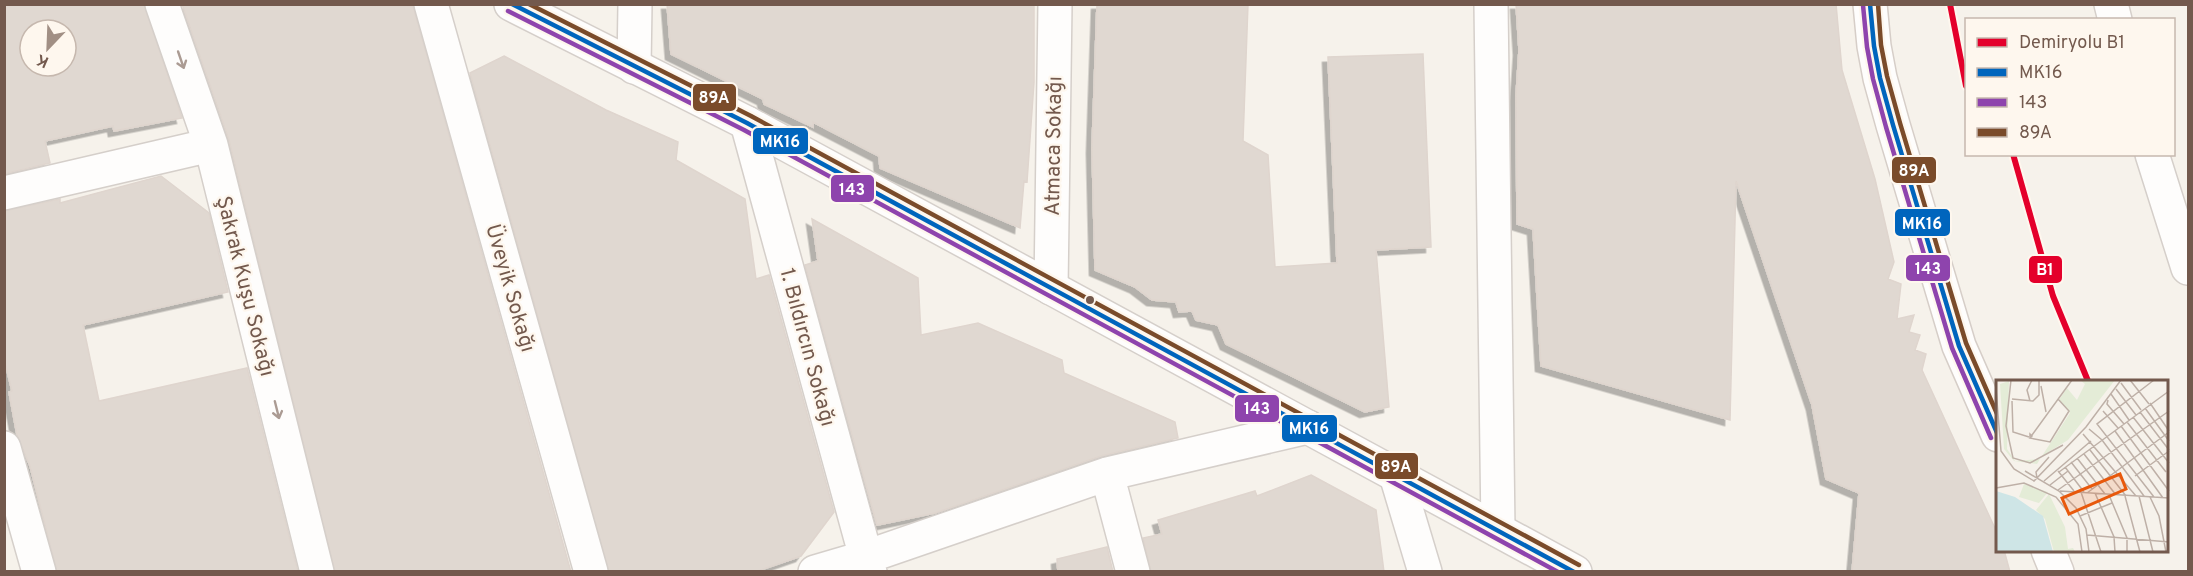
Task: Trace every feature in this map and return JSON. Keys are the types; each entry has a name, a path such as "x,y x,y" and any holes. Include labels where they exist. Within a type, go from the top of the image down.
{"street":[{"name":"Şakrak Kuşu Sokağı","path":"162,4 211,145 317,572"},
{"name":"Üveyik Sokağı","path":"431,4 591,572"},
{"path":"511,4 747,123 1575,572"},
{"path":"634,67 635,4"},
{"name":"Atmaca Sokağı","path":"1052,288 1055,4"},
{"path":"1491,4 1498,530"},
{"path":"1870,4 1880,78 1893,125 1959,346 1996,430"},
{"name":"1. Bıldırcın Sokağı","path":"747,123 868,564"},
{"path":"4,194 211,145"},
{"path":"2153,156 2188,268"},
{"path":"815,572 868,564 1107,474 1308,427"},
{"path":"4,448 39,572"},
{"path":"1107,474 1133,572"},
{"path":"1396,475 1425,572"},
{"path":"2049,552 2057,572"}],"building":[{"path":"4,4 144,4 182,118 114,131 113,126 45,141 50,163 4,174"},
{"path":"182,4 413,6 571,572 335,572 229,140"},
{"path":"667,4 1034,4 1034,82 1027,182 1024,181 1020,228 880,168 879,156 813,122 813,127 764,104 763,99 671,54"},
{"path":"1097,4 1248,4 1243,141 1268,155 1275,267 1337,263 1328,57 1423,54 1431,247 1376,250 1389,407 1365,412 1226,344 1218,325 1196,320 1192,311 1179,312 1176,302 1152,300 1135,287 1095,270 1092,148"},
{"path":"1516,4 1836,4 1842,70 1875,179 1894,262 1888,279 1901,284 1897,319 1914,315 1909,332 1920,335 1915,350 1926,354 1922,370 1996,531 1996,552 2005,552 2010,572 1852,572 1859,493 1826,479 1812,405 1736,181 1730,420 1541,366 1533,229 1517,224 1516,96 1519,50"},
{"path":"504,56 606,110 678,142 676,160 745,199 756,279 769,275 834,512 801,556 755,572 609,572 470,73"},
{"path":"161,176 209,213 228,292 83,325 99,401 247,368 298,572 57,572 30,466 17,435 9,392 12,391 4,358 4,211 60,199 60,203"},
{"path":"812,219 918,278 921,335 978,323 1062,360 1064,373 1175,422 1178,438 1101,456 935,513 877,525 805,265 818,261"},
{"path":"1311,475 1376,510 1384,572 1151,572 1143,538 1162,534 1158,520 1255,491 1257,496"},
{"path":"1107,547 1113,572 1058,572 1057,559"}],"rail line":[{"name":"B1","path":"1950,4 1965,81"},
{"name":"B1","path":"2014,156 2053,296 2088,380"}],"transit line":[{"name":"MK16","path":"512,4 747,123 1574,572"},
{"name":"89A","path":"529,4 751,116 1579,565"},
{"name":"MK16","path":"1870,4 1880,78 1893,125 1959,346 1996,430"},
{"name":"89A","path":"1878,4 1881,45 1900,123 1966,343 1996,411"},
{"name":"143","path":"1863,5 1873,79 1886,127 1952,348 1991,438"},
{"name":"143","path":"508,11 744,130 1558,572"}]}
